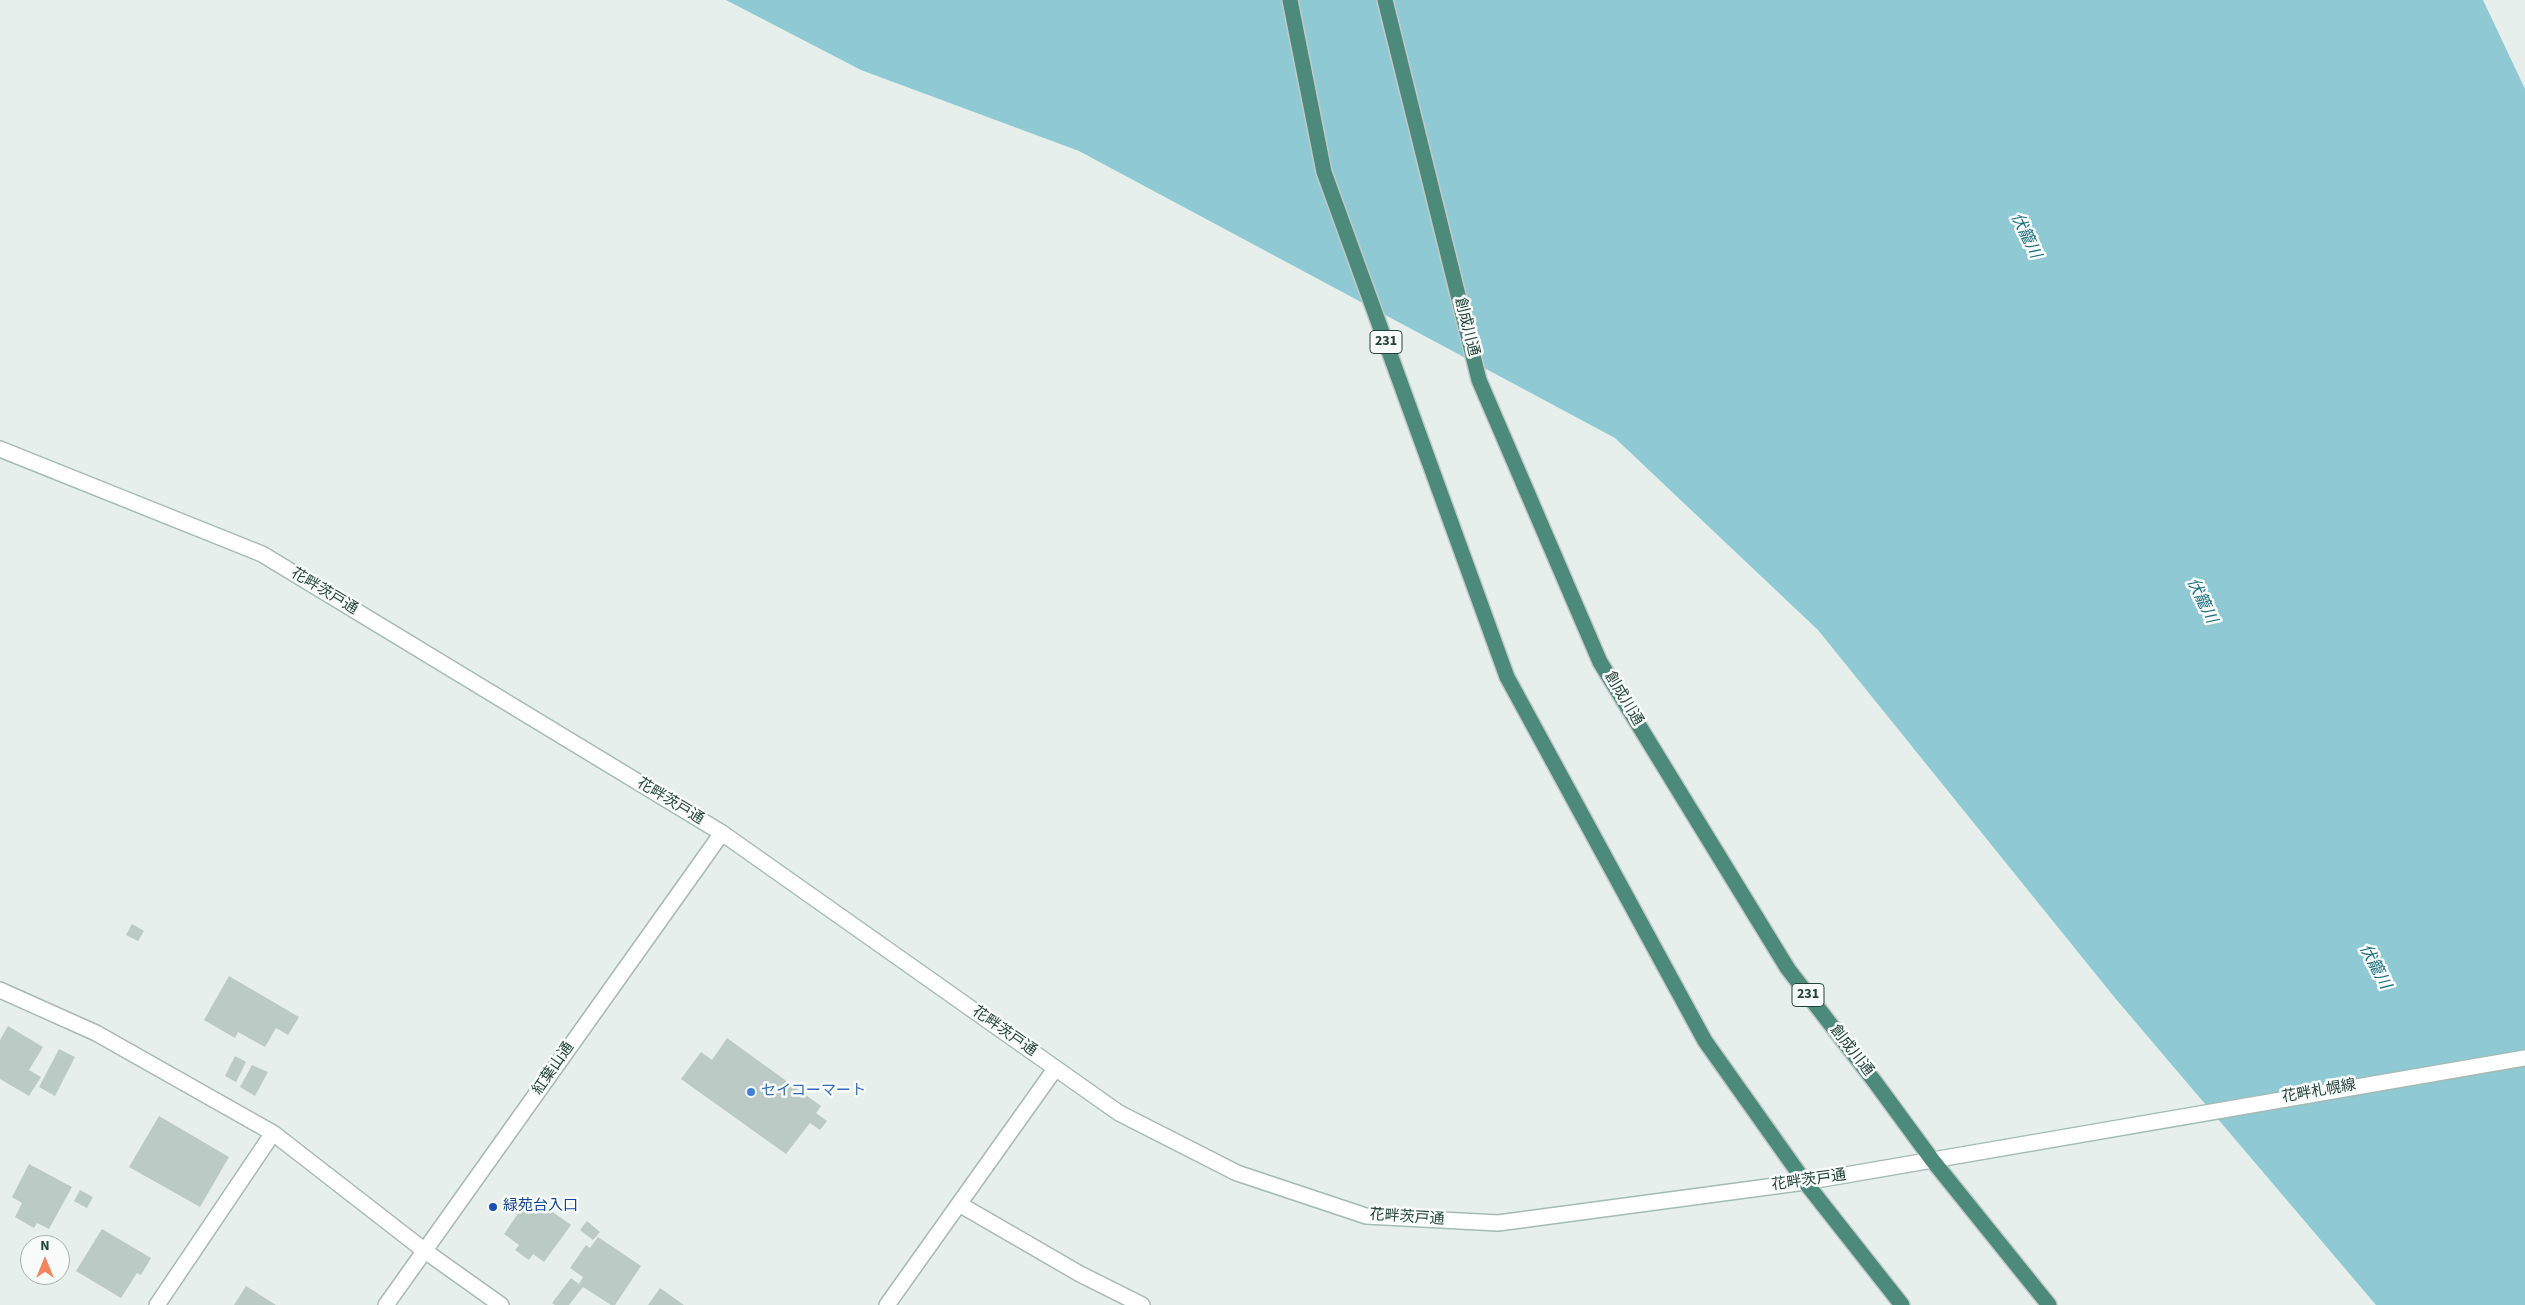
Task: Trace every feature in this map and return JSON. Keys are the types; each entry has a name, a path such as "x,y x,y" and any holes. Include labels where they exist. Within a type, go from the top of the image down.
{"highway":[{"name":"231","path":"1290,0 1324,172 1507,677 1705,1041 1805,1182 1902,1305"},
{"name":"創成川通","path":"1385,0 1480,380 1600,662 1788,969 1933,1161 2049,1305"}],"main road":[{"name":"花畔茨戸通","path":"0,449 262,554 722,833 1119,1113 1238,1173 1366,1216 1498,1223 1805,1182 2016,1147 2114,1127"},
{"name":"紅葉山通","path":"386,1305 722,833"},
{"path":"0,990 96,1032 273,1133 425,1251 502,1305"},
{"name":"花畔札幌線","path":"2114,1127 2525,1058"},
{"path":"887,1305 1055,1069"},
{"path":"157,1305 273,1133"},
{"path":"959,1204 1080,1274 1142,1305"}],"water":[{"name":"伏籠川","path":"726,0 2483,0 2525,89 2525,1305 2376,1305 2115,998 1818,630 1615,438 1079,151 861,70"}],"building":[{"path":"132,924 144,931 138,941 126,935"},
{"path":"229,976 299,1017 288,1035 276,1028 265,1047 238,1032 235,1038 204,1020"},
{"path":"8,1026 43,1047 29,1070 41,1077 29,1096 0,1079 0,1040"},
{"name":"セイコーマート","path":"727,1038 821,1106 816,1113 827,1121 820,1130 810,1123 786,1154 681,1079 701,1052 712,1060"},
{"path":"59,1049 75,1057 55,1096 39,1087"},
{"path":"235,1056 246,1062 236,1082 225,1076"},
{"path":"252,1065 268,1072 255,1096 240,1087"},
{"path":"159,1116 229,1157 200,1207 129,1167"},
{"path":"29,1164 72,1187 49,1229 37,1223 34,1228 15,1217 22,1203 12,1197"},
{"path":"80,1190 93,1197 87,1208 74,1201"},
{"path":"530,1196 571,1225 544,1262 533,1254 529,1260 515,1250 519,1245 504,1234"},
{"path":"587,1221 600,1232 593,1240 580,1230"},
{"path":"102,1229 151,1258 141,1275 137,1273 121,1298 76,1271"},
{"path":"598,1237 641,1266 615,1305 611,1305 583,1287 569,1305 555,1305 552,1303 571,1278 579,1284 583,1277 570,1268 586,1245 590,1248"},
{"path":"246,1286 276,1305 234,1305"},
{"path":"660,1288 684,1305 648,1305"}],"place":[{"name":"セイコーマート","path":"751,1092"},
{"name":"緑苑台入口","path":"493,1207"}]}
